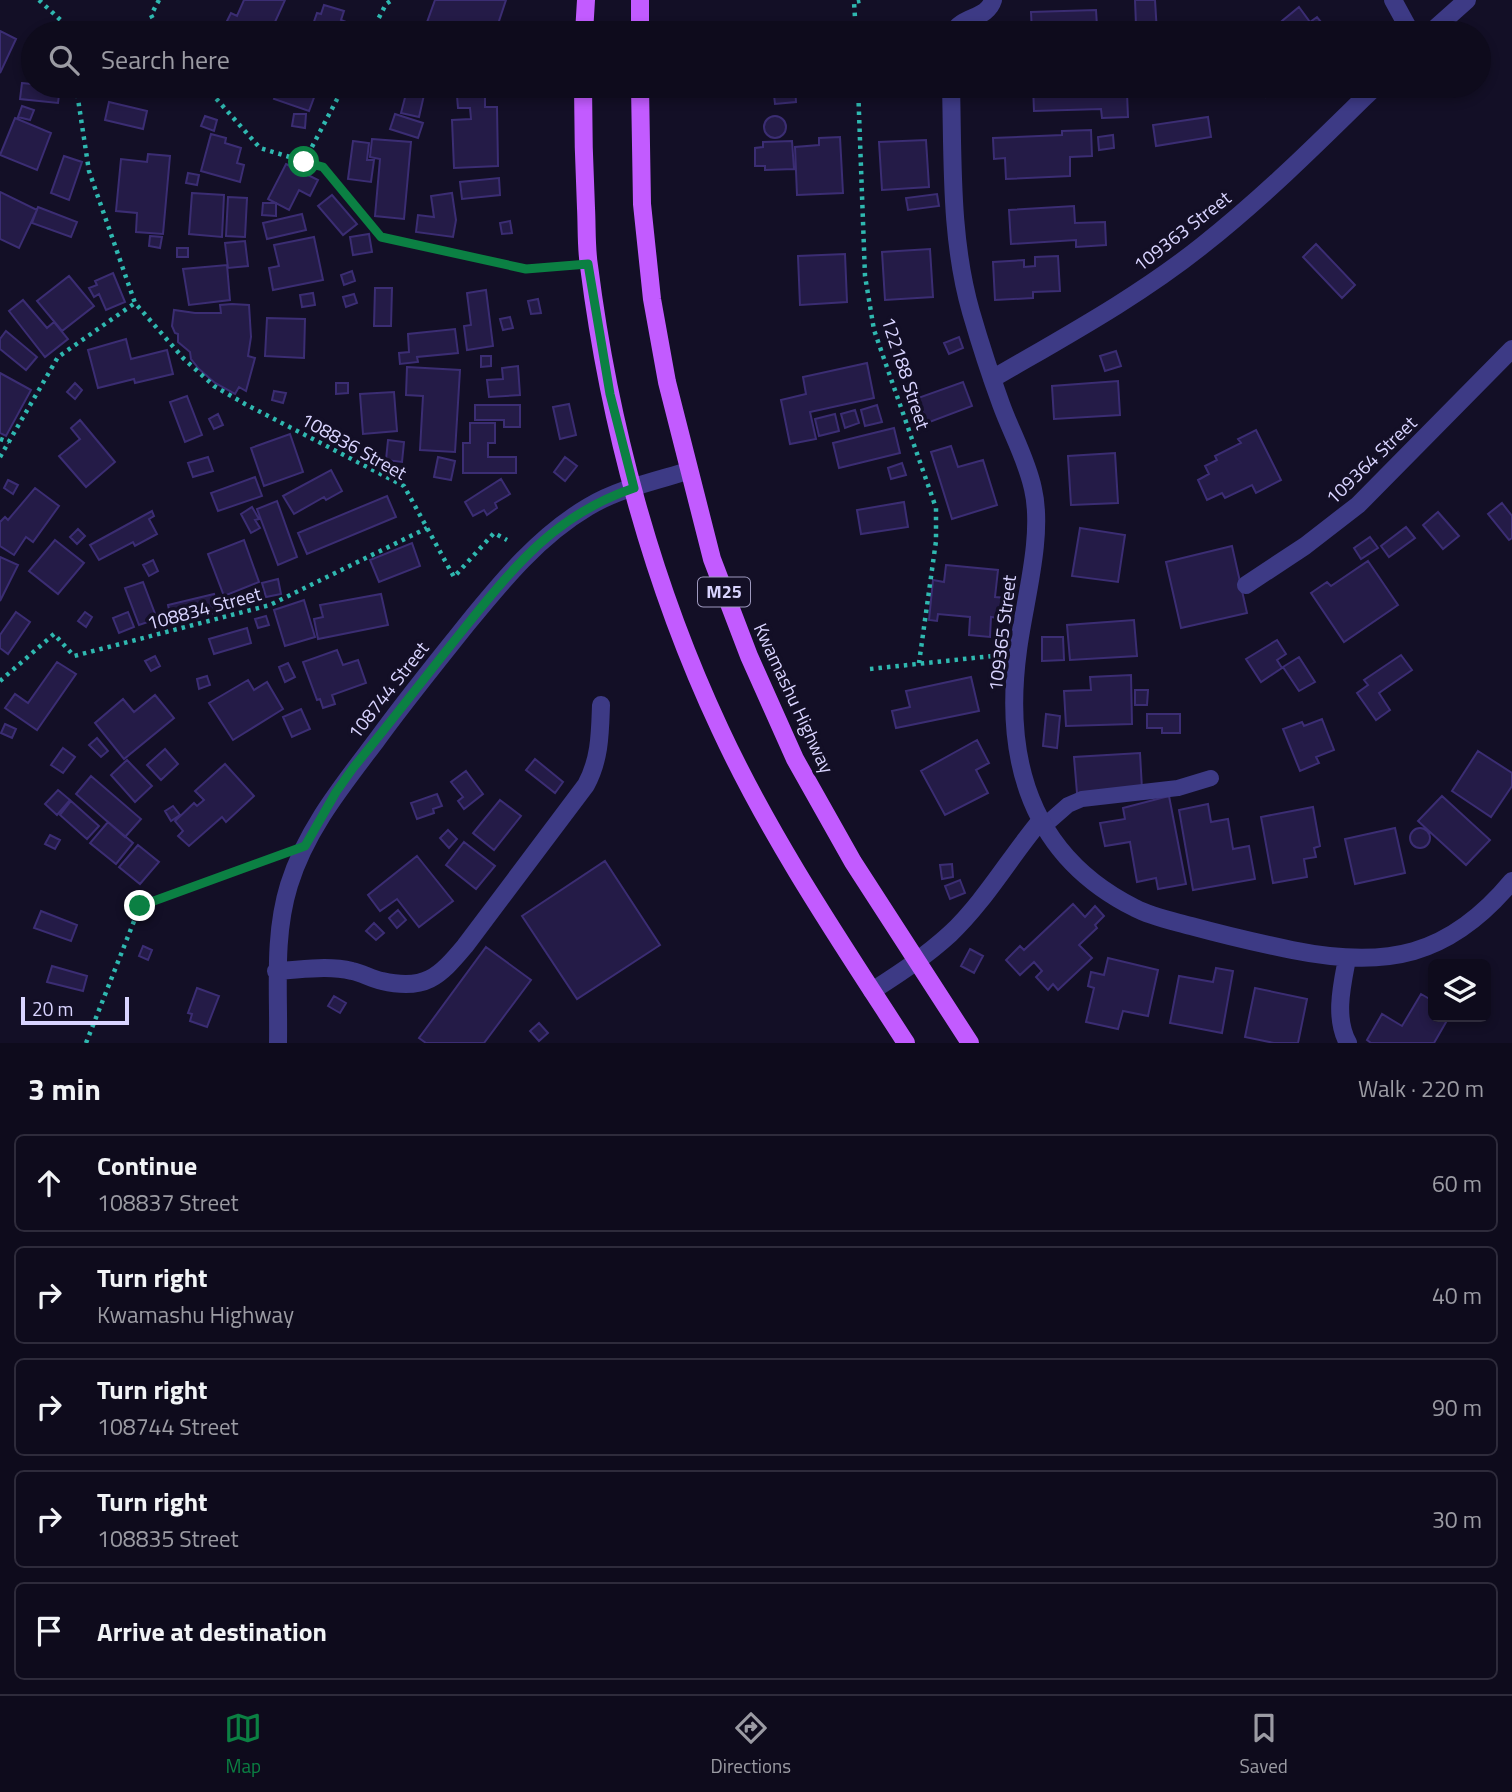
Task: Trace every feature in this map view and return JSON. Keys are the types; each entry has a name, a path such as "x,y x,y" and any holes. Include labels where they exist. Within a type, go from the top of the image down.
{"main road":[{"path":"585,21 586,0"},
{"path":"640,0 640,21"},
{"name":"M25","path":"583,98 588,264 610,394 653,559 685,648 720,730 760,807 805,884 906,1043"},
{"name":"Kwamashu Highway","path":"640,98 642,204 652,299 667,382 712,559 749,656 795,759 853,862 970,1043"}],"street":[{"path":"967,21 988,11 993,0"},
{"path":"1393,0 1404,21"},
{"path":"1443,21 1467,0"},
{"name":"109365 Street","path":"951,98 958,257 970,308 992,379 1033,489 1036,525 1017,654 1016,731 1019,765 1049,836 1077,867 1104,890 1138,909 1172,921 1258,943 1347,959 1410,954 1437,943 1469,926 1493,904 1512,881"},
{"name":"109363 Street","path":"992,379 1123,302 1202,245 1290,171 1364,98"},
{"name":"109364 Street","path":"1246,585 1305,547 1358,505 1512,349"},
{"name":"108744 Street","path":"278,1043 276,971 281,920 289,885 305,846 353,768 497,587 529,552 589,506 688,471"},
{"path":"276,971 327,968 407,985 428,982 444,970 586,785 600,750 601,705"},
{"path":"872,991 917,962 960,923 1042,823"},
{"path":"1347,959 1340,1015 1348,1043"}],"lane":[{"path":"1042,823 1082,799 1189,786 1212,778"}],"path":[{"path":"154,21 151,15 159,0"},
{"path":"377,21 386,4 392,0"},
{"path":"855,21 854,2 864,0"},
{"path":"43,1 60,21"},
{"name":"108836 Street","path":"78,98 89,171 135,303 184,359 214,386 245,404 404,486 454,577 494,533 529,552"},
{"path":"216,98 260,148 323,167 381,237 526,269 588,264"},
{"path":"304,162 338,98"},
{"name":"122188 Street","path":"859,98 866,276 874,330 936,508 936,541 919,663"},
{"path":"0,457 58,357 135,303"},
{"path":"0,439 9,442"},
{"name":"108834 Street","path":"0,681 54,634 74,656 270,605 427,528"},
{"path":"870,669 1017,654"},
{"path":"86,1043 140,906 305,846"}],"building":[{"path":"244,0 285,0 275,21 227,21 231,13 237,16"},
{"path":"435,0 506,0 499,21 427,21"},
{"path":"1135,0 1155,0 1156,21 1136,21"},
{"path":"324,5 344,11 341,20 344,21 314,21 317,13 321,14"},
{"path":"1299,7 1309,21 1282,21"},
{"path":"1096,10 1097,21 1031,21 1031,12"},
{"path":"0,31 16,39 0,73"},
{"path":"21,91 21,98 59,98 58,103 20,99"},
{"path":"274,98 314,98 309,111"},
{"path":"405,98 423,98 419,117 401,113"},
{"path":"457,98 485,98 485,107 497,107 498,166 454,168 452,120 471,119 470,108 458,108"},
{"path":"774,98 796,98 796,102 775,104"},
{"path":"1033,98 1127,98 1128,117 1102,118 1101,109 1034,111"},
{"path":"109,102 147,111 143,129 105,120"},
{"path":"22,106 34,110 30,120 18,117"},
{"path":"294,114 306,114 305,128 292,126"},
{"path":"395,114 423,123 418,138 390,129"},
{"path":"205,116 217,120 214,131 201,126"},
{"path":"771,116 779,116 786,123 786,131 779,138 771,138 764,131 764,123"},
{"path":"1208,117 1211,137 1156,146 1153,125"},
{"path":"15,118 51,133 37,170 0,155"},
{"path":"1091,130 1092,156 1070,157 1070,176 1006,179 1005,158 994,159 993,138 1062,135 1062,131"},
{"path":"211,134 226,138 225,143 241,148 237,163 244,165 240,182 201,171"},
{"path":"1113,135 1114,148 1099,150 1098,137"},
{"path":"840,137 843,193 797,195 795,147 819,145 819,138"},
{"path":"372,139 411,142 404,219 375,216 380,159 370,157"},
{"path":"926,140 929,187 882,190 879,142"},
{"path":"353,141 369,143 367,160 374,160 371,182 348,179"},
{"path":"792,141 794,169 765,170 765,166 755,166 755,148 763,147 763,142"},
{"path":"148,154 170,156 163,234 136,232 137,213 116,211 121,159 147,162"},
{"path":"64,156 82,162 69,200 51,193"},
{"path":"286,164 318,180 310,196 299,190 289,210 268,199"},
{"path":"188,173 199,175 197,185 186,183"},
{"path":"499,178 500,195 462,199 460,182"},
{"path":"0,192 37,210 19,248 0,239"},
{"path":"192,193 224,195 222,237 189,234"},
{"path":"452,193 456,220 453,237 416,232 418,215 434,217 431,196"},
{"path":"937,194 939,206 908,210 906,198"},
{"path":"332,195 357,224 343,235 318,206"},
{"path":"228,197 247,198 245,237 226,236"},
{"path":"263,203 276,203 276,216 262,215"},
{"path":"1074,206 1075,223 1105,222 1106,245 1076,247 1076,240 1011,244 1009,210"},
{"path":"38,207 77,222 71,237 32,223"},
{"path":"302,214 306,230 267,239 263,223"},
{"path":"510,221 512,233 502,234 500,223"},
{"path":"369,234 372,252 353,255 350,237"},
{"path":"150,236 162,237 160,248 149,246"},
{"path":"314,237 323,280 273,290 269,268 279,266 274,245"},
{"path":"245,241 248,266 228,268 225,243"},
{"path":"1316,244 1355,285 1342,298 1303,257"},
{"path":"177,248 188,248 188,257 177,257"},
{"path":"930,249 933,297 885,300 882,252"},
{"path":"845,254 847,302 800,305 798,256"},
{"path":"1058,256 1060,291 1033,292 1033,298 995,300 993,262 1024,260 1024,267 1035,266 1035,257"},
{"path":"227,265 230,300 189,305 183,269"},
{"path":"352,271 355,281 344,285 341,275"},
{"path":"113,273 125,302 106,310 99,294 94,297 89,288 97,285 95,281"},
{"path":"69,276 94,306 62,331 37,301"},
{"path":"375,288 392,288 391,326 374,326"},
{"path":"486,290 493,346 467,350 464,326 471,325 467,293"},
{"path":"313,293 315,305 302,307 300,295"},
{"path":"354,294 357,303 346,307 343,297"},
{"path":"538,299 541,313 531,314 528,301"},
{"path":"23,300 47,328 54,322 68,339 45,357 9,311"},
{"path":"220,305 249,305 251,337 248,356 255,358 246,391 239,387 235,394 215,383 199,369 191,359 190,352 178,342 178,334 172,326 174,310 221,313"},
{"path":"510,317 513,328 503,330 500,319"},
{"path":"267,318 305,319 304,358 265,356"},
{"path":"455,329 458,353 417,357 418,362 400,364 399,353 409,352 408,334"},
{"path":"6,331 37,357 26,370 0,349 0,339"},
{"path":"959,337 963,348 949,354 944,343"},
{"path":"126,339 131,359 167,350 173,374 135,383 134,379 98,388 88,350"},
{"path":"1116,351 1121,366 1105,371 1100,356"},
{"path":"481,356 491,356 491,366 481,367"},
{"path":"867,363 874,398 810,412 816,439 790,444 781,400 806,394 803,377"},
{"path":"518,366 520,395 489,397 487,380 503,379 502,368"},
{"path":"407,367 460,370 455,452 420,450 423,396 406,395"},
{"path":"0,373 31,390 6,436 0,433"},
{"path":"1118,381 1120,415 1054,419 1052,386"},
{"path":"963,382 972,406 927,423 918,398"},
{"path":"75,383 82,390 75,399 67,392"},
{"path":"336,383 348,383 348,393 336,394"},
{"path":"274,391 286,393 283,403 272,400"},
{"path":"394,392 397,431 363,434 360,394"},
{"path":"187,396 202,435 185,442 170,402"},
{"path":"569,404 576,435 560,439 553,407"},
{"path":"475,405 520,405 520,427 504,427 504,420 475,420"},
{"path":"877,405 882,422 865,426 861,410"},
{"path":"855,410 859,423 845,428 841,414"},
{"path":"218,414 223,425 214,429 209,419"},
{"path":"835,414 839,431 819,436 815,419"},
{"path":"80,420 115,462 86,487 59,456 80,439 71,428"},
{"path":"470,423 495,423 495,443 488,443 488,457 516,457 516,473 463,473 463,443 470,443"},
{"path":"894,428 900,453 839,468 833,443"},
{"path":"1256,430 1281,480 1256,493 1252,485 1225,498 1222,493 1207,500 1198,480 1209,474 1205,466 1217,460 1215,456 1241,443 1238,439"},
{"path":"290,434 303,472 264,486 251,448"},
{"path":"388,440 404,442 402,462 386,460"},
{"path":"951,446 958,467 983,460 997,505 952,519 931,452"},
{"path":"1115,453 1118,503 1071,505 1068,456"},
{"path":"208,457 213,471 193,477 188,463"},
{"path":"438,457 455,461 451,480 434,477"},
{"path":"565,457 577,466 565,481 554,472"},
{"path":"902,463 906,475 891,479 888,468"},
{"path":"331,470 342,491 326,500 324,497 294,514 283,496"},
{"path":"255,477 262,496 218,511 211,493"},
{"path":"501,479 510,494 495,503 497,508 487,515 484,510 473,516 465,502"},
{"path":"8,480 18,485 13,494 4,488"},
{"path":"35,488 59,506 33,542 26,537 14,555 0,546 0,522 5,517 8,520"},
{"path":"387,496 396,517 307,554 298,533"},
{"path":"277,501 297,557 278,565 257,509"},
{"path":"904,502 908,527 861,534 857,510"},
{"path":"1502,503 1512,516 1512,538 1509,540 1488,514"},
{"path":"252,507 259,519 255,520 260,528 251,533 241,514"},
{"path":"152,511 154,516 149,519 157,534 135,546 133,542 99,560 90,545"},
{"path":"1438,512 1459,536 1443,549 1423,525"},
{"path":"1406,527 1415,538 1389,557 1381,546"},
{"path":"1080,528 1125,535 1118,582 1072,576"},
{"path":"78,529 85,536 77,544 70,537"},
{"path":"1370,537 1378,548 1361,559 1354,548"},
{"path":"55,540 84,563 58,594 29,571"},
{"path":"244,540 259,582 224,596 208,554"},
{"path":"412,543 420,566 379,582 370,560"},
{"path":"1232,546 1247,613 1181,628 1166,562"},
{"path":"0,557 18,565 0,601"},
{"path":"153,560 158,571 149,576 143,565"},
{"path":"1368,561 1398,605 1344,642 1311,593 1327,582 1331,586"},
{"path":"946,565 998,570 995,597 1008,598 1006,619 991,617 990,637 969,635 970,617 938,614 937,621 929,620 933,580 944,582"},
{"path":"278,579 281,594 266,597 262,583"},
{"path":"143,582 157,619 139,625 125,588"},
{"path":"214,594 218,612 172,623 168,605"},
{"path":"381,594 388,625 318,639 314,619 323,617 320,605"},
{"path":"304,600 315,637 285,646 274,610"},
{"path":"16,612 30,622 8,654 0,648 0,635"},
{"path":"85,612 92,617 86,627 78,621"},
{"path":"128,612 134,627 119,633 113,618"},
{"path":"266,616 269,625 258,628 255,619"},
{"path":"1134,620 1137,656 1070,660 1067,625"},
{"path":"247,628 251,643 214,654 209,639"},
{"path":"1042,637 1063,637 1064,660 1042,661"},
{"path":"1277,640 1286,654 1277,660 1282,668 1261,682 1246,659"},
{"path":"337,650 343,665 358,660 366,683 332,695 335,704 323,708 320,699 317,700 303,662"},
{"path":"1401,655 1412,670 1379,693 1390,710 1376,720 1357,693 1368,685 1364,680"},
{"path":"155,656 160,666 151,671 145,661"},
{"path":"1299,657 1315,682 1299,691 1283,667"},
{"path":"57,662 76,674 37,730 5,708 15,694 28,703"},
{"path":"288,663 295,677 285,682 279,667"},
{"path":"1131,675 1132,724 1066,726 1064,691 1091,690 1090,677"},
{"path":"207,676 210,685 199,689 197,679"},
{"path":"971,677 979,711 896,728 892,711 910,707 906,691"},
{"path":"248,680 254,690 267,682 283,709 233,740 209,703"},
{"path":"1135,690 1148,690 1147,705 1135,705"},
{"path":"155,695 174,718 124,759 95,723 123,699 134,712"},
{"path":"301,709 310,729 292,737 283,717"},
{"path":"1046,714 1060,716 1057,748 1043,746"},
{"path":"1147,714 1180,714 1180,733 1162,733 1162,728 1147,728"},
{"path":"1322,719 1334,750 1316,757 1319,763 1300,771 1283,729 1302,722 1304,726"},
{"path":"5,724 16,729 12,738 1,733"},
{"path":"97,738 108,751 101,757 89,745"},
{"path":"977,740 989,763 976,770 988,793 945,815 921,771"},
{"path":"63,748 75,757 63,773 51,765"},
{"path":"165,749 178,764 161,780 147,765"},
{"path":"1478,751 1512,773 1512,786 1491,817 1452,791"},
{"path":"1140,753 1142,789 1077,793 1074,757"},
{"path":"535,759 563,782 555,793 526,770"},
{"path":"127,760 152,786 135,802 111,775"},
{"path":"225,764 254,796 226,822 222,817 189,846 178,836 183,831 175,821 194,803 197,806 204,800 195,791"},
{"path":"466,771 483,794 464,809 458,801 463,797 451,782"},
{"path":"91,776 141,819 125,837 76,794"},
{"path":"58,790 70,800 57,815 45,804"},
{"path":"437,794 442,806 433,809 434,813 417,819 411,803"},
{"path":"1169,796 1186,884 1158,889 1156,878 1137,882 1130,842 1105,846 1100,823 1125,819 1123,808"},
{"path":"1442,796 1490,840 1466,865 1418,821"},
{"path":"500,800 521,816 494,850 473,833"},
{"path":"71,801 99,826 87,839 60,815"},
{"path":"1208,804 1211,822 1228,819 1233,849 1249,846 1255,879 1193,890 1179,810"},
{"path":"173,806 180,815 171,821 165,811"},
{"path":"1313,807 1320,846 1314,848 1316,857 1304,859 1307,877 1273,883 1261,817"},
{"path":"108,822 133,843 116,864 90,843"},
{"path":"1395,828 1405,873 1355,884 1345,839"},
{"path":"1420,828 1427,831 1430,838 1427,845 1420,848 1413,845 1410,838 1413,831"},
{"path":"448,830 457,839 449,848 440,838"},
{"path":"50,835 60,840 55,849 45,844"},
{"path":"464,842 495,866 476,889 446,865"},
{"path":"138,845 159,862 140,884 119,867"},
{"path":"417,856 453,901 419,927 397,899 380,911 368,895"},
{"path":"605,861 660,945 577,999 522,916"},
{"path":"952,864 953,877 942,879 940,865"},
{"path":"960,880 965,893 950,899 945,886"},
{"path":"1073,904 1085,917 1095,906 1104,916 1095,925 1097,928 1079,945 1092,958 1058,990 1053,984 1048,990 1036,977 1042,971 1034,962 1020,975 1006,960 1020,946 1024,950"},
{"path":"398,910 406,920 397,928 389,918"},
{"path":"41,911 77,925 71,941 34,928"},
{"path":"374,923 384,933 376,940 366,931"},
{"path":"143,946 152,950 148,960 139,956"},
{"path":"486,947 531,980 484,1043 426,1043 419,1038"},
{"path":"970,949 983,956 974,973 961,966"},
{"path":"1108,958 1158,970 1148,1016 1123,1011 1118,1029 1086,1022 1094,988 1088,986 1091,972 1104,975"},
{"path":"52,966 87,976 83,991 47,982"},
{"path":"1216,968 1233,971 1222,1033 1170,1023 1179,976 1213,982"},
{"path":"197,988 219,996 207,1027 190,1021 192,1014 188,1013"},
{"path":"1255,988 1307,999 1298,1043 1274,1043 1245,1037"},
{"path":"1421,994 1428,998 1428,1022 1446,1022 1434,1043 1371,1043 1367,1040 1382,1014 1402,1026"},
{"path":"334,996 346,1003 340,1013 328,1006"},
{"path":"539,1023 548,1033 539,1041 530,1031"}],"route":[{"path":"140,906 305,846 353,768 497,587 529,552 589,506 634,488 610,394 588,264 526,269 381,237 323,167 304,162"}]}
